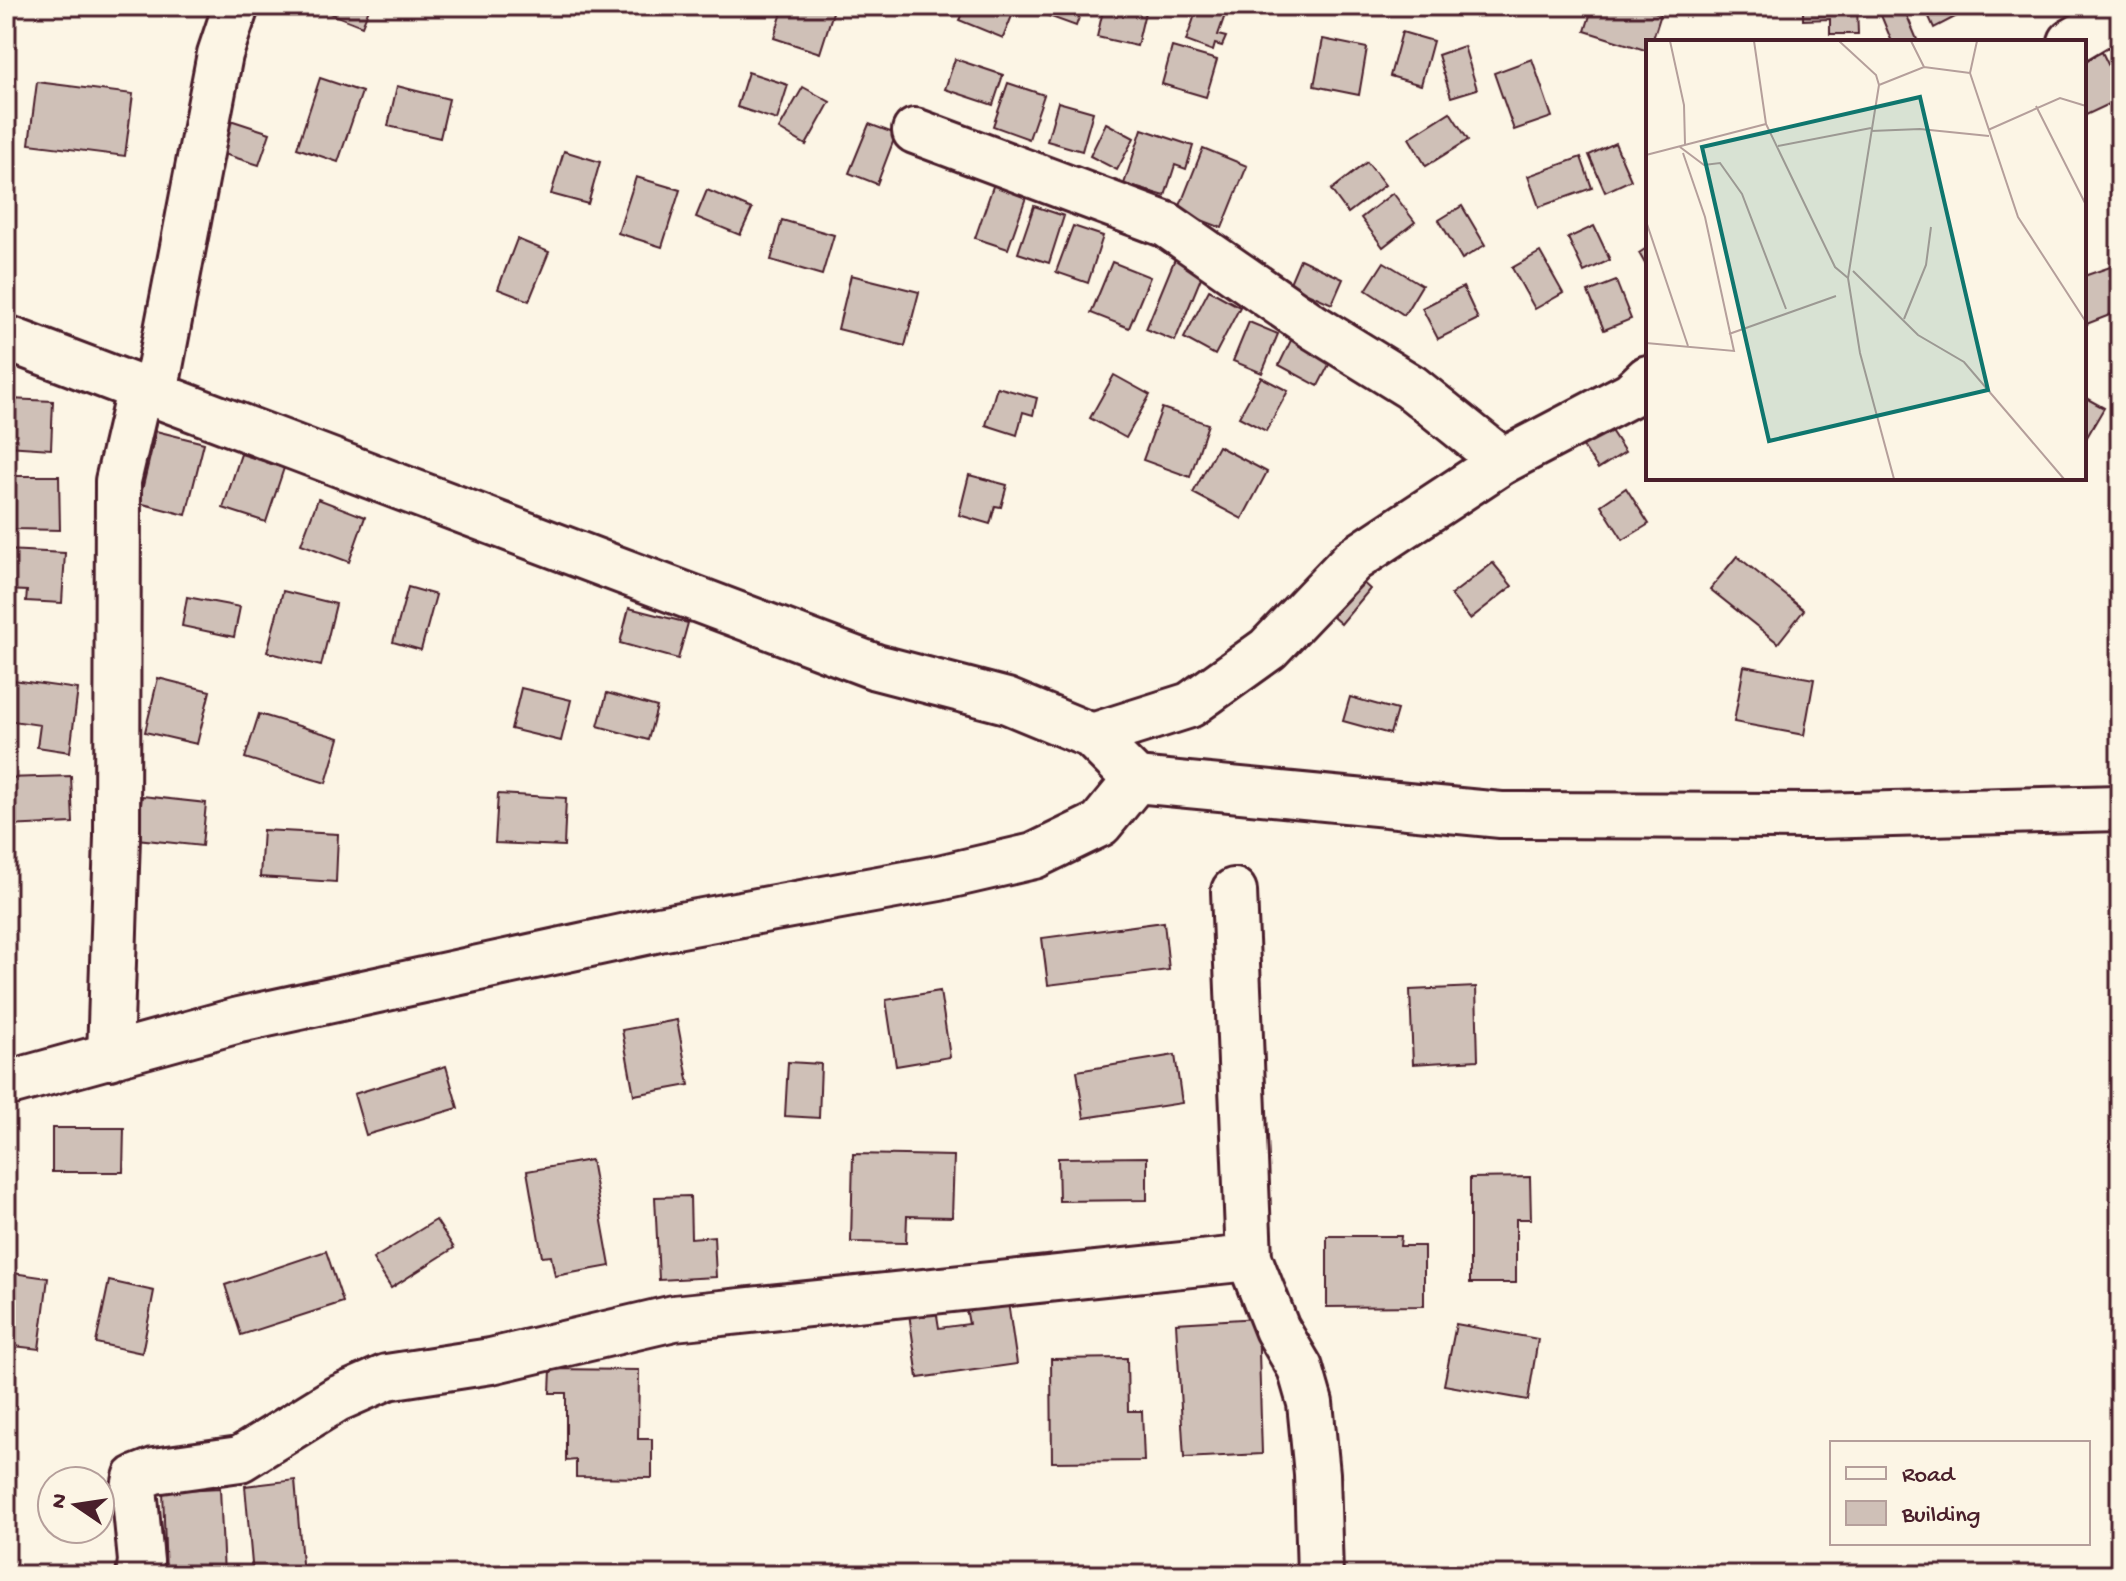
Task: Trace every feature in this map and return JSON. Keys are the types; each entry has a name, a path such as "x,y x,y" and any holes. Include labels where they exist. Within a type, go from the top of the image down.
{"street":[{"path":"110,1057 117,837 118,481 147,390 220,54 236,6"},
{"path":"2074,40 2120,13"},
{"path":"915,131 1167,225 1314,327 1411,387 1503,461"},
{"path":"6,338 862,662 1007,701 1092,736 1136,780 1501,815 1788,817 2120,808"},
{"path":"1092,736 1190,705 1268,649 1353,560 1503,461 1631,394 1646,380"},
{"path":"6,1084 254,1016 644,933 939,878 1034,856 1100,824 1136,780"},
{"path":"1234,891 1249,1258 1277,1329 1300,1368 1310,1403 1317,1474 1320,1575"},
{"path":"139,1575 141,1561 134,1488 136,1478 154,1471 240,1459 337,1399 387,1377 491,1361 674,1318 1249,1258"}],"building":[{"path":"326,6 370,6 362,26 324,11"},
{"path":"784,6 835,6 820,53 774,38"},
{"path":"966,6 1016,6 1003,38 959,20"},
{"path":"1030,6 1083,6 1076,26 1029,9"},
{"path":"1104,6 1146,8 1137,46 1097,37"},
{"path":"1198,6 1226,12 1218,35 1226,37 1222,46 1215,44 1213,51 1186,41"},
{"path":"1593,6 1636,6 1661,14 1653,40 1646,40 1646,50 1585,31"},
{"path":"1803,6 1857,6 1858,34 1830,34 1830,19 1803,20"},
{"path":"1903,6 1917,40 1891,40 1878,8"},
{"path":"1924,6 1952,6 1957,16 1934,28"},
{"path":"1402,32 1433,41 1421,85 1390,76"},
{"path":"1323,39 1367,48 1359,95 1314,86"},
{"path":"1464,46 1477,89 1451,97 1438,55"},
{"path":"1172,47 1217,60 1206,97 1162,84"},
{"path":"2102,52 2120,89 2120,99 2086,115 2086,59"},
{"path":"955,59 1003,75 993,105 945,89"},
{"path":"1532,59 1552,117 1514,130 1494,73"},
{"path":"748,72 788,85 777,120 737,107"},
{"path":"320,78 362,92 338,162 297,148"},
{"path":"37,82 133,94 125,156 29,144"},
{"path":"1008,83 1044,95 1029,139 993,126"},
{"path":"397,86 449,99 440,138 388,126"},
{"path":"803,87 830,102 806,145 779,129"},
{"path":"1058,102 1093,112 1082,151 1047,141"},
{"path":"1450,112 1468,140 1426,166 1409,138"},
{"path":"221,117 270,133 259,165 211,150"},
{"path":"1106,123 1134,138 1117,170 1090,156"},
{"path":"869,124 896,134 877,184 849,173"},
{"path":"1142,129 1193,146 1186,169 1175,165 1165,196 1124,184"},
{"path":"1615,143 1631,180 1605,192 1589,155"},
{"path":"1203,148 1247,166 1222,228 1178,211"},
{"path":"564,151 600,162 588,204 551,194"},
{"path":"1581,157 1592,188 1539,207 1528,176"},
{"path":"1367,162 1385,185 1348,213 1331,190"},
{"path":"999,169 1032,180 1008,249 975,238"},
{"path":"636,177 680,190 662,247 618,233"},
{"path":"707,190 752,209 740,235 696,217"},
{"path":"1393,193 1415,222 1383,247 1361,218"},
{"path":"1034,206 1064,216 1049,263 1018,253"},
{"path":"1462,206 1485,245 1462,259 1439,220"},
{"path":"782,220 834,235 822,275 771,260"},
{"path":"1073,226 1103,236 1088,283 1056,272"},
{"path":"1594,226 1610,260 1584,272 1568,238"},
{"path":"517,239 549,252 529,301 498,289"},
{"path":"1646,248 1646,265 1639,253"},
{"path":"1540,252 1563,293 1535,309 1512,268"},
{"path":"1176,256 1205,268 1175,341 1146,329"},
{"path":"1300,259 1343,279 1332,304 1289,285"},
{"path":"1112,262 1150,277 1129,328 1091,313"},
{"path":"1384,262 1422,285 1404,315 1366,290"},
{"path":"2116,265 2120,275 2120,311 2086,324 2086,275"},
{"path":"851,275 919,292 905,346 838,329"},
{"path":"1616,281 1631,319 1604,330 1588,292"},
{"path":"1463,287 1478,319 1438,339 1422,308"},
{"path":"1209,290 1240,307 1215,355 1184,338"},
{"path":"1249,322 1278,334 1262,373 1233,361"},
{"path":"1294,334 1334,355 1318,386 1279,365"},
{"path":"1114,375 1150,395 1126,438 1090,418"},
{"path":"1261,377 1288,391 1266,431 1239,417"},
{"path":"997,387 1037,398 1033,415 1023,412 1017,435 986,425"},
{"path":"2086,398 2104,408 2086,439"},
{"path":"9,399 53,401 51,449 7,446"},
{"path":"1162,408 1208,424 1190,477 1143,460"},
{"path":"1602,417 1625,452 1598,469 1575,434"},
{"path":"156,431 204,443 186,515 139,503"},
{"path":"1218,446 1267,472 1242,519 1193,493"},
{"path":"241,454 284,468 266,522 223,508"},
{"path":"969,475 1007,485 1001,507 995,506 990,524 959,515"},
{"path":"14,476 59,476 60,530 14,529"},
{"path":"1626,488 1649,524 1623,540 1601,505"},
{"path":"318,499 365,517 349,562 301,544"},
{"path":"6,550 65,553 62,603 26,601 27,591 6,590"},
{"path":"1737,556 1804,610 1778,643 1710,589"},
{"path":"1493,563 1512,586 1470,619 1451,595"},
{"path":"1349,570 1370,589 1341,624 1319,605"},
{"path":"408,587 436,595 421,650 393,642"},
{"path":"283,591 336,604 321,666 267,652"},
{"path":"187,597 240,607 234,637 182,626"},
{"path":"629,608 688,623 678,659 620,643"},
{"path":"1744,666 1814,679 1804,735 1734,722"},
{"path":"158,678 210,691 197,744 145,732"},
{"path":"6,679 78,689 70,752 37,747 40,725 6,720"},
{"path":"521,688 571,700 561,741 511,729"},
{"path":"607,693 657,707 648,740 598,726"},
{"path":"1350,697 1397,710 1390,734 1343,721"},
{"path":"259,714 339,738 326,783 245,758"},
{"path":"71,776 73,823 6,826 6,778"},
{"path":"498,794 566,798 564,846 495,843"},
{"path":"142,796 206,803 202,846 137,839"},
{"path":"263,830 338,834 336,882 260,877"},
{"path":"1164,922 1169,970 1048,985 1042,938"},
{"path":"1476,987 1478,1060 1413,1064 1410,990"},
{"path":"940,991 950,1057 896,1066 886,1000"},
{"path":"677,1020 689,1085 634,1095 622,1030"},
{"path":"1175,1055 1182,1103 1084,1118 1077,1071"},
{"path":"788,1062 821,1064 819,1118 785,1116"},
{"path":"446,1066 458,1108 366,1135 354,1094"},
{"path":"52,1128 124,1128 123,1172 52,1172"},
{"path":"853,1154 954,1156 952,1217 907,1216 906,1243 851,1242"},
{"path":"1147,1157 1147,1200 1059,1201 1058,1158"},
{"path":"591,1160 610,1266 555,1276 551,1256 542,1257 527,1171"},
{"path":"1530,1177 1531,1219 1516,1219 1516,1283 1470,1283 1470,1178"},
{"path":"690,1196 691,1238 714,1236 716,1277 659,1280 655,1197"},
{"path":"436,1220 454,1248 391,1288 373,1259"},
{"path":"1327,1236 1401,1236 1400,1246 1424,1246 1424,1306 1327,1307"},
{"path":"326,1251 343,1302 241,1335 225,1285"},
{"path":"6,1272 48,1278 39,1349 6,1345"},
{"path":"109,1281 154,1291 142,1353 96,1343"},
{"path":"1008,1302 1017,1364 918,1378 909,1313 936,1309 939,1328 969,1324 966,1308"},
{"path":"1258,1318 1262,1454 1184,1458 1176,1323"},
{"path":"1456,1324 1538,1339 1528,1400 1444,1385"},
{"path":"1127,1358 1128,1411 1142,1411 1144,1461 1052,1462 1051,1359"},
{"path":"551,1369 639,1370 638,1439 652,1439 652,1478 576,1477 576,1460 566,1461 566,1393 550,1393"},
{"path":"295,1480 303,1575 253,1575 245,1486"},
{"path":"220,1488 224,1575 166,1575 163,1491"}]}
